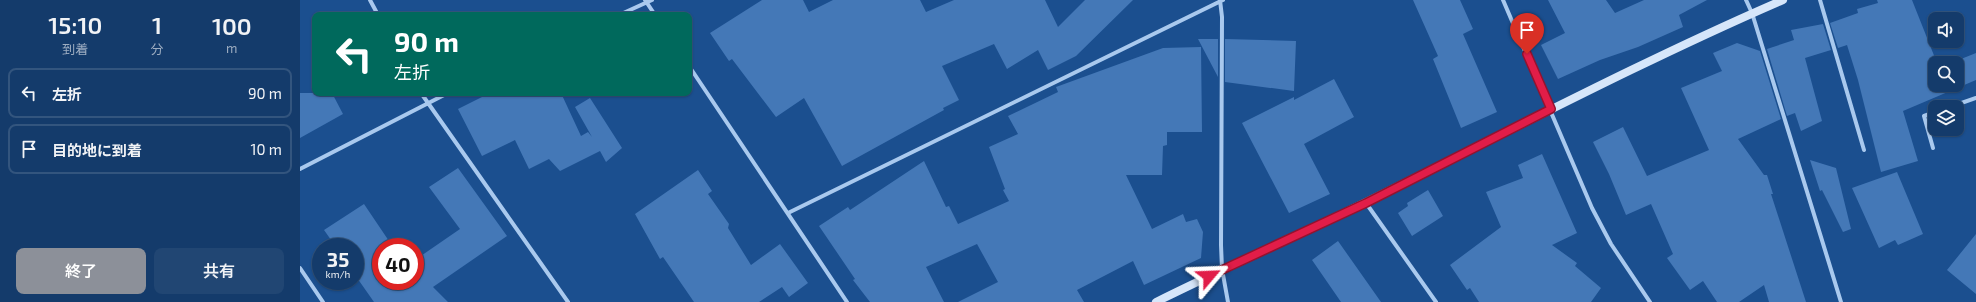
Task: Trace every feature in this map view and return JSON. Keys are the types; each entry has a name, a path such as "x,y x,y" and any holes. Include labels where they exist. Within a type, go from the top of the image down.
{"street":[{"path":"370,0 376,12"},
{"path":"625,12 646,1 652,0"},
{"path":"788,213 1221,0 1222,269 1228,302"},
{"path":"1503,0 1551,109 1592,208 1611,244 1650,302"},
{"path":"1746,0 1752,13 1841,302"},
{"path":"1156,302 1222,269 1366,203 1551,109 1752,13 1783,0"},
{"path":"1820,0 1864,150"},
{"path":"646,1 653,12"},
{"path":"692,70 847,302"},
{"path":"422,96 568,302"},
{"path":"300,168 441,96"},
{"path":"1964,102 1976,98"},
{"path":"1928,115 1924,116 1928,130"},
{"path":"1930,136 1933,148"},
{"path":"1366,203 1436,302"},
{"path":"300,268 323,302"}],"building":[{"path":"762,0 803,0 809,12 833,0 920,0 926,12 954,0 1045,0 1058,27 1085,0 1133,0 1076,56 1048,70 1038,50 1007,69 994,44 942,66 959,100 943,108 944,110 842,166 804,98 776,117 732,59 729,61 710,33"},
{"path":"1413,0 1460,0 1473,29 1463,34 1497,112 1461,128 1433,59 1438,56"},
{"path":"1548,0 1606,0 1615,13 1644,0 1707,0 1679,15 1683,27 1638,47 1600,60 1558,79 1541,45 1565,33"},
{"path":"1877,0 1912,0 1928,40 1928,48 1931,48 1934,56 1928,56 1928,92 1948,92 1903,111 1918,161 1881,172 1858,80 1847,45 1838,48 1830,23 1858,13 1857,9 1878,3"},
{"path":"1823,24 1831,50 1805,58 1822,121 1801,131 1795,113 1787,116 1767,49 1794,40 1791,30"},
{"path":"1198,39 1218,39 1218,77"},
{"path":"1225,39 1296,41 1294,91 1225,82"},
{"path":"1737,43 1760,51 1781,119 1738,139 1764,175 1767,175 1773,194 1771,194 1806,302 1769,302 1764,285 1739,302 1717,302 1703,281 1690,290 1667,258 1673,254 1651,204 1626,215 1609,174 1593,142 1623,127 1647,176 1709,150 1681,88 1722,71 1713,53"},
{"path":"1201,47 1202,132 1167,132 1167,145 1163,146 1162,175 1126,175 1152,229 1183,214 1186,222 1197,219 1203,232 1201,258 1144,285 1133,261 1077,290 1084,302 958,302 998,282 977,244 926,267 944,302 870,302 853,280 855,279 819,226 848,207 850,210 924,161 946,207 949,206 958,224 1009,201 1003,190 1005,189 989,147 1018,134 1008,116 1058,92 1056,87 1163,48"},
{"path":"1976,53 1976,80 1964,85 1964,58"},
{"path":"1334,79 1354,117 1304,144 1330,194 1289,213 1242,123 1294,97 1294,100"},
{"path":"300,93 312,93 312,96 334,96 343,114 300,138"},
{"path":"484,96 562,96 581,136 588,132 592,137 575,107 590,98 622,148 606,162 600,151 560,171 549,159 529,169 515,140 482,156 458,109"},
{"path":"1542,154 1577,233 1552,245 1577,263 1575,266 1601,288 1591,302 1479,302 1470,288 1467,290 1450,265 1501,227 1486,192 1523,178 1518,165"},
{"path":"1810,160 1836,168 1851,229 1843,232 1822,190 1820,191"},
{"path":"458,168 507,236 433,287 448,302 374,302 364,288 364,238 330,238 324,230 364,204 387,238 372,238 372,290 424,290 424,254 460,229 429,187"},
{"path":"698,170 712,191 708,194 729,224 728,228 751,265 780,244 808,283 789,297 782,287 759,302 694,302 663,257 660,259 635,214"},
{"path":"1897,172 1923,234 1898,245 1895,240 1879,248 1852,188"},
{"path":"1428,190 1443,216 1412,236 1398,213 1408,206 1407,203"},
{"path":"1976,234 1976,294 1947,270"},
{"path":"1338,241 1381,302 1341,302 1312,260"}],"route":[{"path":"1209,276 1366,203 1551,109 1527,54"}]}
